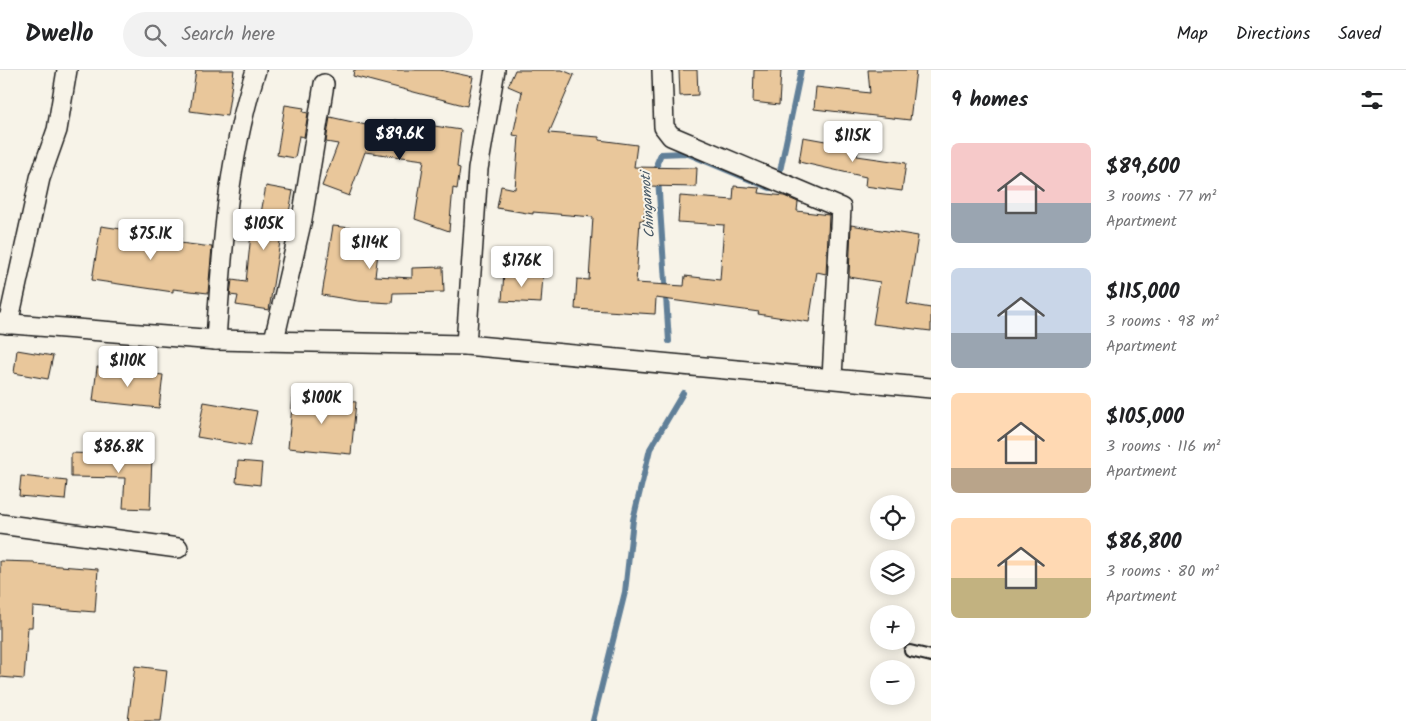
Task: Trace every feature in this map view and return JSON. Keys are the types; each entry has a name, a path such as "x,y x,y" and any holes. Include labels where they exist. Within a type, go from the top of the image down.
{"street":[{"path":"68,70 57,130 40,178 4,323 216,340 466,345 931,388"},
{"path":"216,340 221,260 228,198 244,106 256,70"},
{"path":"466,345 478,169 495,70"},
{"path":"662,70 664,127 671,136 841,208 832,378"},
{"path":"274,340 302,219 324,84"},
{"path":"0,524 178,548"}],"lane":[{"path":"910,651 931,656"}],"building":[{"path":"196,70 234,70 227,116 190,111"},
{"path":"354,70 440,70 473,77 467,106 353,76"},
{"path":"515,70 562,70 574,75 549,133 599,137 599,140 637,145 634,167 697,168 696,187 647,186 644,221 640,220 636,283 684,286 685,276 720,280 724,225 678,222 680,196 733,200 734,186 760,188 759,193 784,196 798,202 797,211 829,215 826,274 817,272 809,322 758,314 759,312 656,298 655,314 575,309 577,279 589,280 593,217 533,212 533,214 497,208 501,186 515,189 519,136 513,135 522,92 508,86"},
{"path":"679,70 697,70 698,95 680,96"},
{"path":"754,70 781,70 779,105 753,102"},
{"path":"868,70 916,70 910,120 814,109 816,87 870,93"},
{"path":"285,105 304,108 303,112 308,113 304,137 299,136 295,158 277,155"},
{"path":"330,117 393,131 394,120 461,130 457,167 460,168 457,189 453,188 449,231 415,219 424,160 365,152 349,196 322,186 338,144 326,142"},
{"path":"803,137 859,147 857,156 906,163 902,191 865,186 866,177 799,162"},
{"path":"266,186 293,191 287,223 283,223 269,310 236,305 238,296 230,295 232,280 246,282 251,234 257,235"},
{"path":"851,225 918,236 907,304 931,308 931,331 873,324 880,282 849,277"},
{"path":"101,226 181,238 180,243 212,247 208,293 173,289 173,292 92,280"},
{"path":"333,226 381,231 375,276 412,278 412,268 443,267 444,292 393,293 392,303 358,301 322,295"},
{"path":"504,272 543,275 541,303 502,301"},
{"path":"17,350 53,356 48,379 14,373"},
{"path":"97,367 163,375 159,408 93,401"},
{"path":"293,396 356,402 351,454 288,448"},
{"path":"204,402 257,411 250,446 197,437"},
{"path":"71,453 152,456 150,509 123,508 125,478 71,477"},
{"path":"238,461 262,463 260,485 236,482"},
{"path":"21,476 67,481 65,500 19,496"},
{"path":"0,561 34,562 34,564 98,569 95,612 33,607 32,627 28,627 24,679 0,677"},
{"path":"135,666 167,670 161,721 128,721"}],"waterway":[{"name":"Chingamoti","path":"780,171 801,70"},
{"name":"Chingamoti","path":"669,341 657,163 661,154 686,153 770,188"},
{"path":"593,721 625,592 633,520 650,449 683,393"}]}
